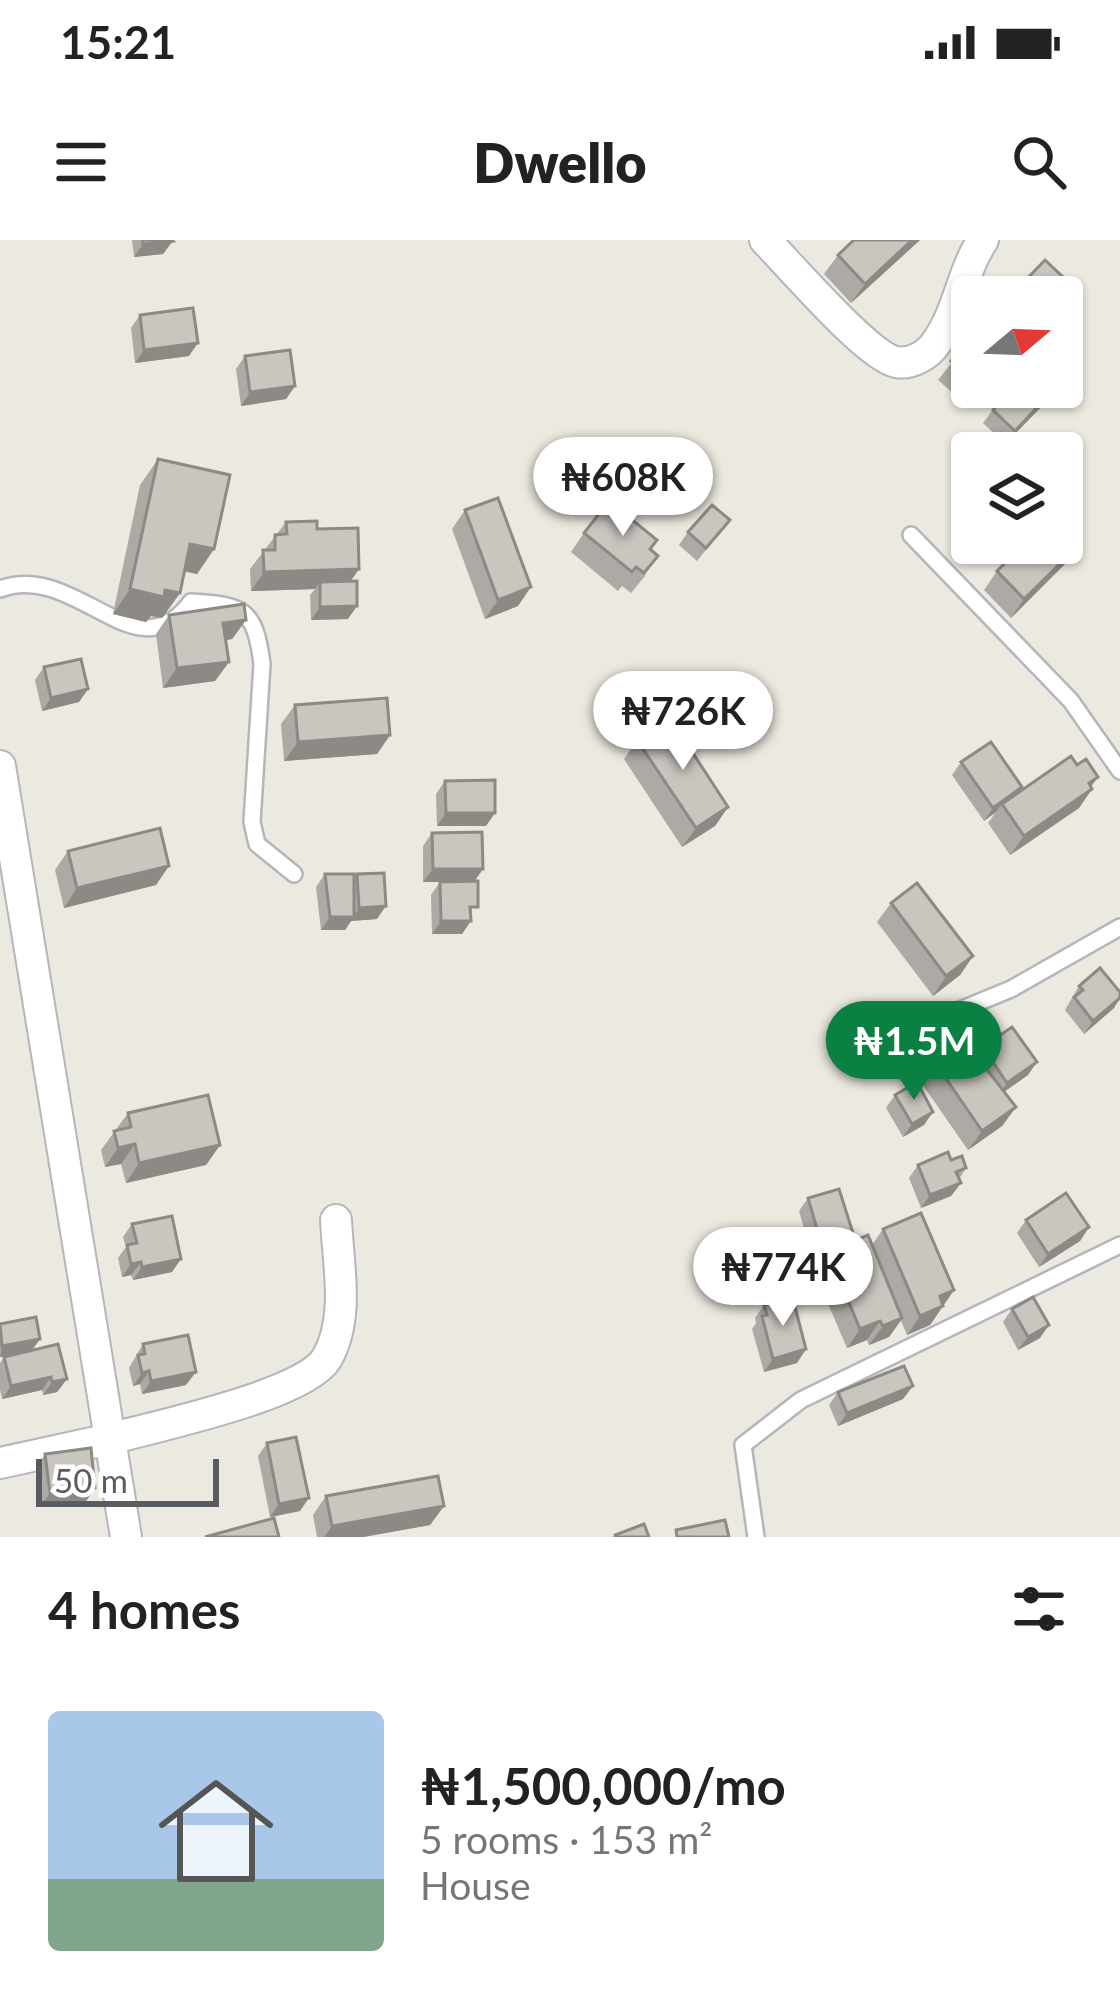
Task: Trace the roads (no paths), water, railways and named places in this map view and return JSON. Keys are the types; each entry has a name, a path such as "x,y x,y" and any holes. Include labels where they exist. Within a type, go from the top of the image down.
{"street":[{"path":"765,240 866,343 890,361 904,363 934,346 956,308 983,240"},
{"path":"0,766 126,1537"},
{"path":"0,1463 110,1439 314,1377 329,1356 341,1312 336,1220"}],"lane":[{"path":"911,536 1071,701 1120,771"},
{"path":"0,589 36,582 90,602 112,621 154,628 177,621 191,602 234,604 242,610 260,643 262,664 252,822 257,844 294,874"},
{"path":"921,1026 1011,989 1120,927"},
{"path":"756,1537 742,1445 801,1400 1120,1245"}]}
